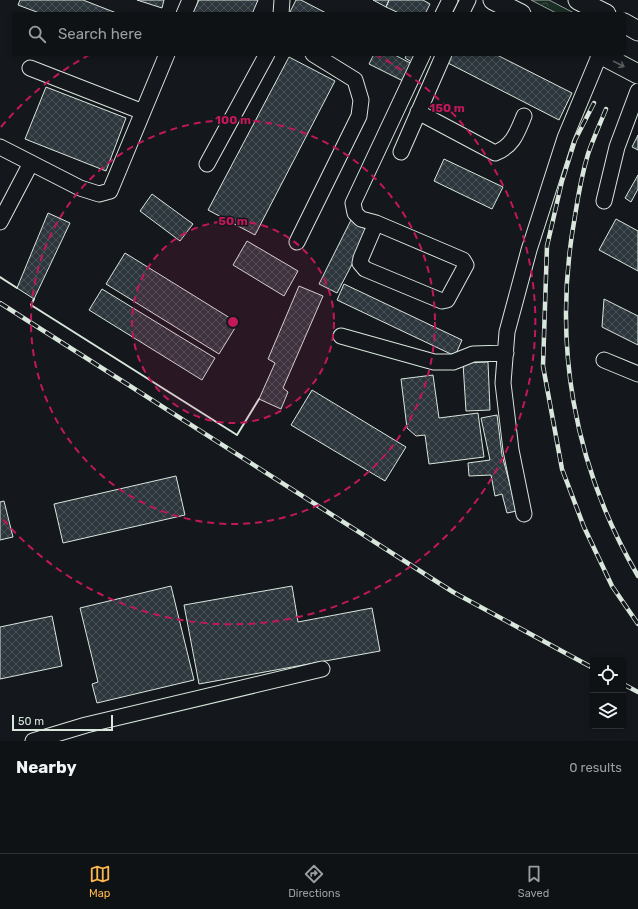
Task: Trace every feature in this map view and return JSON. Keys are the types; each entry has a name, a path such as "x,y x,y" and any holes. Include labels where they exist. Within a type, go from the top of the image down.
{"main road":[{"path":"493,0 516,12"},
{"path":"578,0 602,12"},
{"path":"626,24 638,31"},
{"path":"604,56 638,74"}],"lane":[{"path":"185,12 190,0"},
{"path":"281,12 282,0"},
{"path":"444,12 450,0"},
{"path":"462,12 468,0"},
{"path":"0,147 80,188 98,194 110,191 166,56"},
{"path":"207,164 266,56"},
{"path":"297,242 359,116 361,100 355,80 316,56"},
{"path":"376,223 361,258 360,263 365,269 442,301 447,300 466,265 463,260 376,223 361,219 354,213 353,203 423,56"},
{"path":"401,152 443,56"},
{"path":"524,514 511,450 504,390 507,332 529,250 565,138 599,56"},
{"path":"30,68 143,112"},
{"path":"604,200 617,147 638,90"},
{"path":"418,112 495,153 505,149 515,137 524,116"},
{"path":"0,222 31,163"},
{"path":"341,336 434,362 453,362 474,354 506,352"},
{"path":"604,360 638,374"},
{"path":"33,741 86,725 322,669"}],"green space":[{"path":"531,0 549,0 572,12 554,12"}],"building":[{"path":"20,0 83,0 114,12 37,12 18,5"},
{"path":"137,0 164,0 162,8"},
{"path":"199,0 258,0 253,12 193,12"},
{"path":"296,0 301,0 324,12 290,12"},
{"path":"373,0 389,0 386,7"},
{"path":"389,0 423,0 430,4 426,12 397,12 386,7"},
{"path":"373,56 397,56 416,66 407,83 369,64"},
{"path":"406,56 419,56 415,64 405,58"},
{"path":"449,56 499,56 572,93 559,120 446,62"},
{"path":"289,57 335,81 255,235 208,210"},
{"path":"46,87 126,118 106,171 25,139"},
{"path":"638,135 638,150 632,147"},
{"path":"444,159 503,187 492,209 434,181"},
{"path":"638,175 638,189 631,202 625,198"},
{"path":"152,194 193,224 180,241 140,211"},
{"path":"48,213 70,223 34,299 17,288"},
{"path":"352,218 371,228 337,293 319,284"},
{"path":"616,219 638,231 638,271 599,250"},
{"path":"247,241 298,271 284,296 233,265"},
{"path":"125,253 238,323 219,354 106,284"},
{"path":"344,284 462,340 455,356 337,300"},
{"path":"299,286 323,296 283,388 288,392 281,409 259,399 275,363 268,359"},
{"path":"102,289 215,358 202,380 89,310"},
{"path":"604,299 638,316 638,345 602,327"},
{"path":"488,362 490,410 466,411 463,363"},
{"path":"433,375 439,418 478,413 484,457 429,464 425,435 416,436 407,428 401,379"},
{"path":"312,390 406,447 385,481 291,425"},
{"path":"497,415 502,455 517,511 507,513 502,494 495,496 491,475 469,476 468,463 490,460 481,418"},
{"path":"176,476 185,515 63,543 54,504"},
{"path":"4,501 13,537 0,540 0,502"},
{"path":"171,586 194,680 97,703 92,684 98,682 80,608"},
{"path":"292,586 298,622 372,608 380,651 199,684 184,605"},
{"path":"52,616 62,666 0,679 0,627"}],"railway":[{"path":"594,103 575,140 562,181 547,246 543,366 562,469 584,527 612,586 638,624"},
{"path":"606,109 588,154 576,208 568,263 566,310 568,356 574,402 583,447 598,491 616,534 638,576"},
{"path":"0,303 453,592 590,666"},
{"path":"626,686 638,692"}],"wall":[{"path":"0,277 17,288"},
{"path":"34,299 31,305 237,435 259,399"}]}
